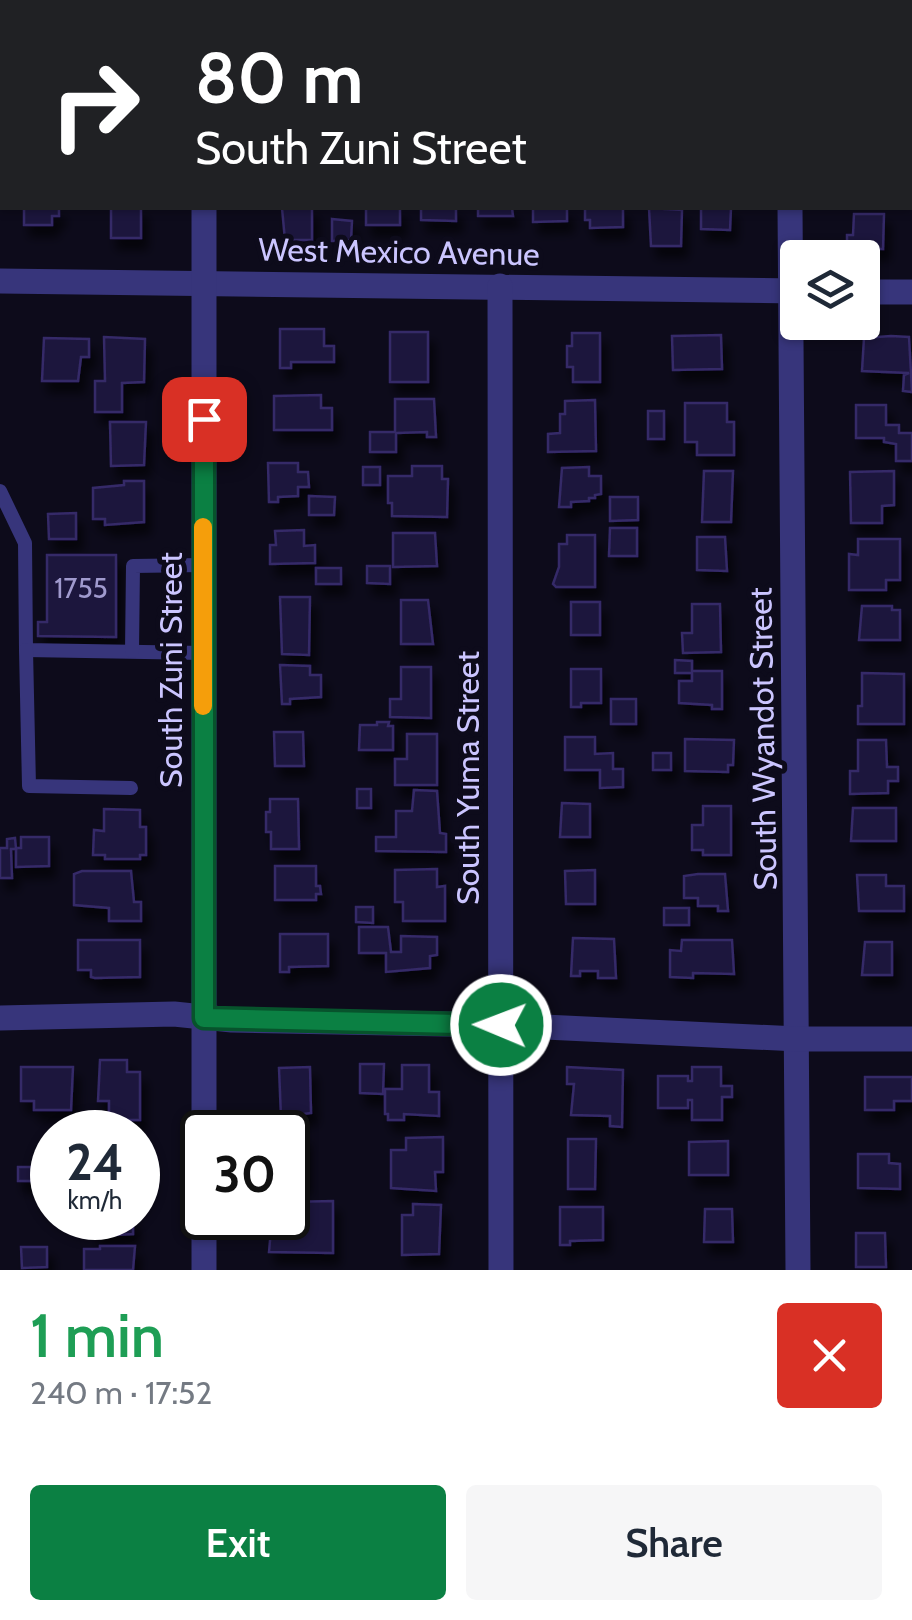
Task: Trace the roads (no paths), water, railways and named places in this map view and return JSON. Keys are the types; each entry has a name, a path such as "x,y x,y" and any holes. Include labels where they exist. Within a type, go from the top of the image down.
{"street":[{"name":"South Zuni Street","path":"204,210 204,1110"},
{"name":"South Wyandot Street","path":"790,210 792,240"},
{"name":"West Mexico Avenue","path":"0,280 780,291"},
{"name":"South Yuma Street","path":"500,286 502,1270"},
{"path":"880,292 912,292"},
{"name":"South Wyandot Street","path":"794,340 798,1270"},
{"path":"0,1018 174,1014 798,1038 912,1038"},
{"path":"204,1240 204,1270"}],"lane":[{"path":"0,491 25,543 29,786 131,788"},
{"path":"132,651 132,566 203,565"},
{"path":"26,650 203,652"}]}
